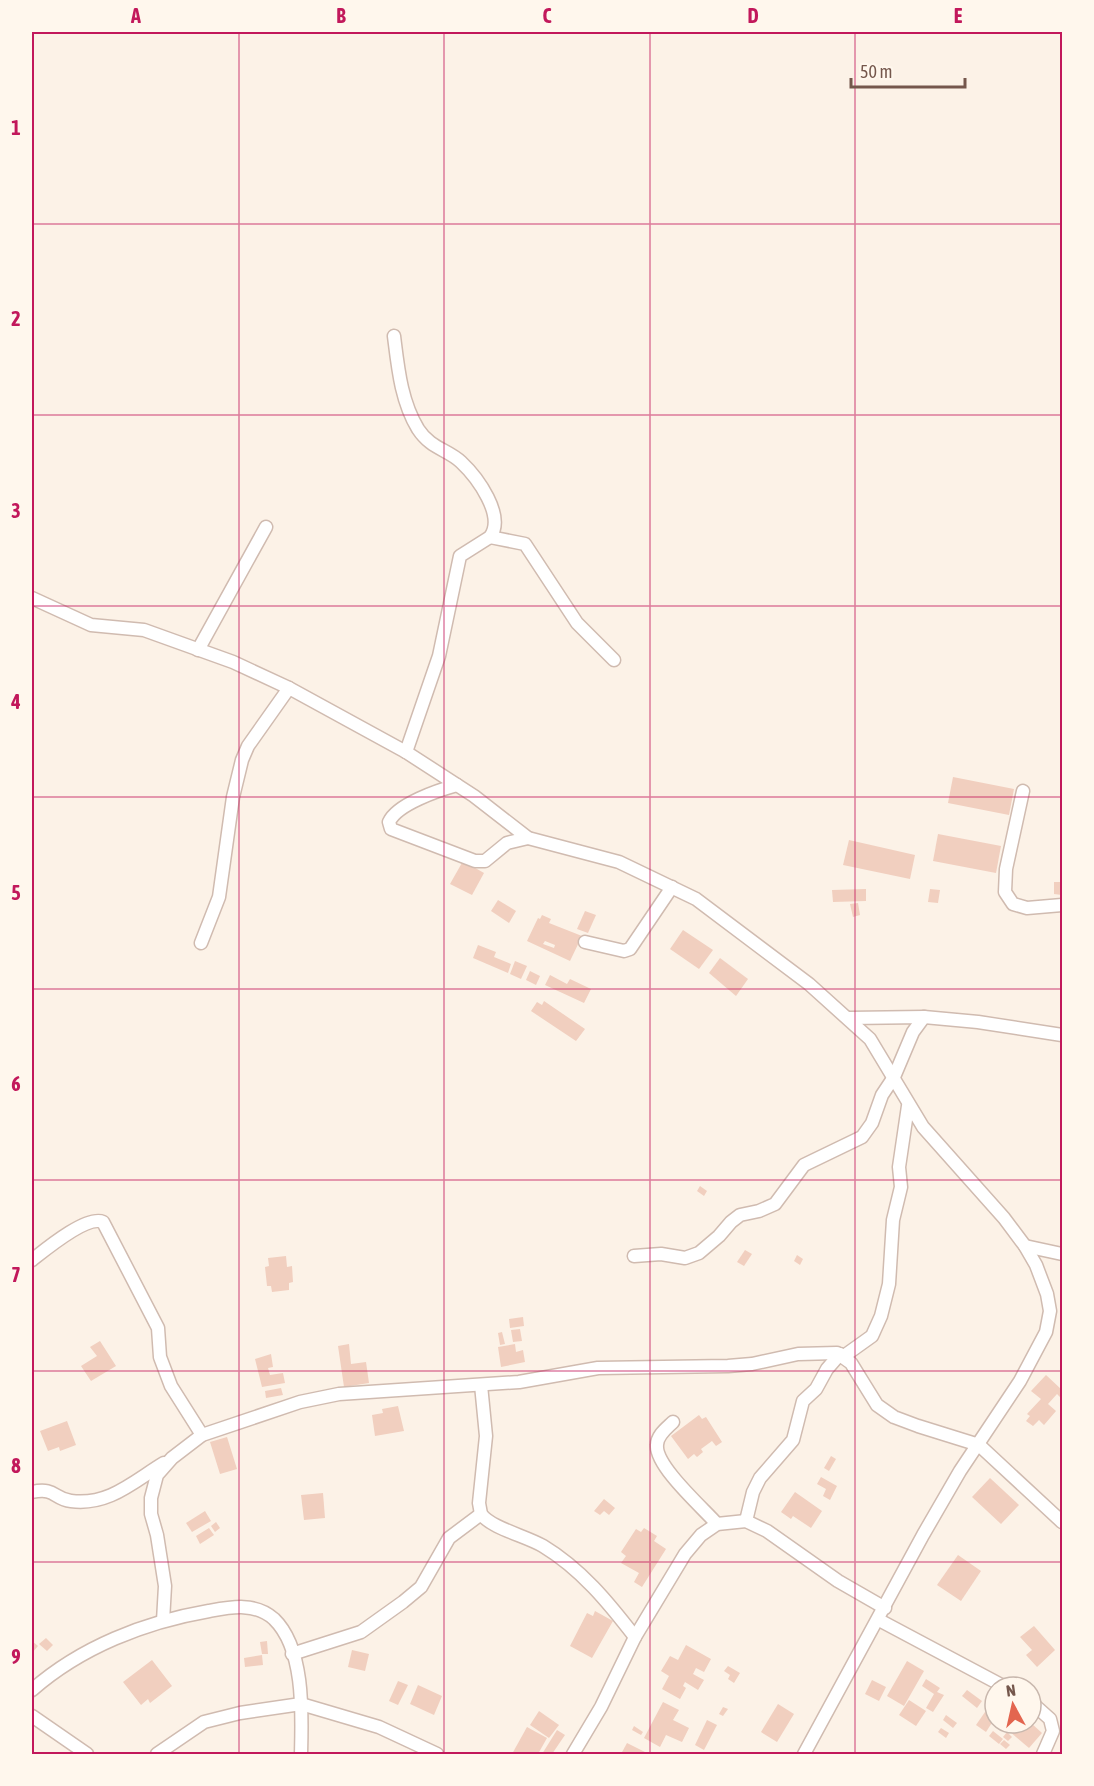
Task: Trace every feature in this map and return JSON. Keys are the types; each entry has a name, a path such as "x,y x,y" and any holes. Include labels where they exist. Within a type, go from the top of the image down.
{"street":[{"path":"394,336 399,378 414,421 428,441 441,452 459,460 487,496 494,509 495,520 490,537 460,556 439,656 406,752"},
{"path":"198,650 266,527"},
{"path":"490,537 525,544 577,623 614,660"},
{"path":"32,598 91,625 144,630 289,688 406,752 457,784 528,838 619,862 672,887 721,917 849,1017 870,1039 922,1127 1004,1218 1025,1246 1036,1265 1047,1294 1050,1311 1046,1332 1020,1381 923,1535 804,1755"},
{"path":"201,944 219,897 233,797 242,760 248,746 289,688"},
{"path":"457,784 426,795 394,814 389,822 392,829 475,861 485,861 507,843 528,838"},
{"path":"1023,791 1006,869 1005,892 1012,904 1027,908 1062,905"},
{"path":"585,942 624,951 630,949 672,887"},
{"path":"849,1017 924,1017 978,1022 1062,1035"},
{"path":"634,1256 661,1254 685,1258 699,1253 741,1215 775,1204 804,1165 862,1137 872,1123 882,1095 894,1077 913,1032 924,1017"},
{"path":"746,1521 753,1492 760,1478 793,1440 803,1401 816,1389 827,1369 842,1355 872,1336 881,1316 889,1284 894,1239 893,1220 902,1186 899,1167 908,1106"},
{"path":"32,1260 86,1223 96,1219 104,1222 158,1328 160,1357 171,1386 202,1435"},
{"path":"1025,1246 1062,1254"},
{"path":"32,1492 42,1490 55,1492 66,1500 74,1501 110,1497 123,1491 172,1458 202,1435 300,1402 339,1394 519,1382 598,1368 728,1366 822,1351 842,1355 877,1405 894,1417 979,1444 1062,1522"},
{"path":"480,1385 486,1436 478,1503 481,1514 496,1525 544,1546 585,1577 635,1637"},
{"path":"673,1422 662,1433 657,1444 658,1451 678,1482 717,1524"},
{"path":"163,1620 165,1586 157,1535 151,1514 151,1498 157,1475 172,1458"},
{"path":"292,1653 361,1632 403,1602 421,1587 449,1538 481,1514"},
{"path":"573,1755 601,1707 635,1637 685,1554 701,1535 717,1524 746,1521 767,1531 838,1581 885,1608"},
{"path":"32,1690 54,1673 108,1642 163,1620 237,1606 253,1608 275,1620 284,1631 292,1653 301,1704 301,1755"},
{"path":"879,1620 983,1675"},
{"path":"157,1755 204,1722 240,1713 301,1704 380,1727 437,1755"},
{"path":"1043,1713 1050,1719 1053,1731 1043,1755"},
{"path":"32,1716 87,1755"}],"building":[{"path":"953,777 1014,789 1009,815 948,803"},
{"path":"938,834 1001,846 996,873 933,861"},
{"path":"849,840 915,855 910,879 843,865"},
{"path":"463,861 484,873 472,895 450,884"},
{"path":"1054,882 1062,882 1062,895 1054,894"},
{"path":"866,889 866,901 833,902 832,890"},
{"path":"930,889 940,890 938,903 928,902"},
{"path":"498,900 516,911 509,923 491,911"},
{"path":"858,903 860,915 853,917 850,904"},
{"path":"585,911 596,915 588,933 577,929"},
{"path":"542,915 551,919 549,923 582,936 570,961 527,941 538,918 540,919","holes":["545,941 555,945 554,948 543,944"]},
{"path":"683,930 713,950 699,969 670,949"},
{"path":"478,945 496,952 494,957 511,964 508,973 473,958"},
{"path":"720,958 748,979 736,996 709,973"},
{"path":"515,961 527,966 521,979 510,974"},
{"path":"530,971 540,976 536,985 526,980"},
{"path":"550,975 567,984 570,979 591,989 584,1003 545,985"},
{"path":"544,1001 585,1029 576,1041 531,1011 537,1002 542,1005"},
{"path":"700,1186 707,1191 704,1196 697,1191"},
{"path":"745,1250 752,1254 744,1266 737,1262"},
{"path":"797,1255 803,1259 800,1265 794,1261"},
{"path":"286,1256 287,1267 292,1266 293,1282 289,1283 289,1290 272,1292 271,1286 267,1286 265,1267 269,1266 268,1258"},
{"path":"523,1317 524,1326 510,1328 509,1319"},
{"path":"520,1329 522,1341 513,1342 511,1330"},
{"path":"502,1332 505,1344 500,1345 498,1333"},
{"path":"100,1341 116,1366 91,1381 81,1366 97,1356 90,1347"},
{"path":"349,1344 351,1364 366,1362 369,1383 344,1387 338,1346"},
{"path":"515,1344 516,1352 523,1350 525,1362 501,1367 498,1347"},
{"path":"271,1354 273,1367 268,1368 270,1375 283,1373 285,1383 262,1387 255,1359"},
{"path":"1046,1375 1062,1390 1062,1399 1057,1394 1048,1404 1056,1411 1044,1425 1039,1420 1033,1426 1026,1421 1030,1416 1027,1414 1041,1399 1031,1391"},
{"path":"281,1388 283,1395 266,1398 265,1391"},
{"path":"398,1406 404,1431 375,1436 372,1415 383,1413 382,1409"},
{"path":"699,1415 702,1419 706,1417 722,1442 716,1446 712,1441 701,1449 703,1452 697,1457 694,1454 688,1459 671,1436"},
{"path":"67,1421 76,1445 60,1451 59,1447 48,1451 40,1431"},
{"path":"227,1437 237,1469 220,1474 210,1442"},
{"path":"831,1456 836,1459 829,1471 824,1468"},
{"path":"821,1477 837,1486 830,1500 823,1496 826,1489 817,1484"},
{"path":"990,1478 1019,1505 1001,1524 972,1497"},
{"path":"795,1492 822,1511 811,1528 793,1516 791,1519 781,1512"},
{"path":"323,1493 325,1518 304,1520 301,1495"},
{"path":"604,1499 615,1508 609,1515 604,1511 600,1515 594,1511"},
{"path":"205,1511 211,1521 192,1532 186,1523"},
{"path":"216,1522 220,1528 215,1532 211,1526"},
{"path":"209,1528 214,1535 200,1544 196,1536"},
{"path":"644,1528 657,1536 654,1541 666,1549 642,1587 634,1582 639,1573 621,1563 626,1556 621,1552 636,1529 641,1532"},
{"path":"958,1555 981,1571 961,1601 937,1585"},
{"path":"595,1611 613,1621 592,1658 570,1646 587,1613 593,1616"},
{"path":"1034,1626 1055,1650 1037,1667 1026,1655 1032,1650 1020,1637"},
{"path":"46,1638 53,1645 47,1651 39,1644"},
{"path":"32,1641 38,1646 32,1653"},
{"path":"267,1641 268,1654 262,1654 260,1642"},
{"path":"686,1645 711,1659 704,1672 696,1668 693,1674 704,1680 698,1690 685,1682 683,1686 686,1688 680,1699 662,1689 669,1676 661,1671 670,1656 678,1660"},
{"path":"352,1650 369,1654 365,1671 348,1667"},
{"path":"262,1655 263,1665 245,1667 244,1658"},
{"path":"152,1660 172,1686 150,1703 148,1699 141,1705 123,1682"},
{"path":"907,1661 924,1671 904,1706 887,1696"},
{"path":"728,1666 740,1673 734,1683 728,1679 730,1675 724,1671"},
{"path":"926,1679 940,1688 937,1692 944,1695 933,1712 926,1708 934,1694 922,1686"},
{"path":"872,1680 886,1687 879,1701 865,1694"},
{"path":"398,1681 408,1685 398,1705 389,1701"},
{"path":"418,1685 442,1696 434,1715 410,1704"},
{"path":"967,1690 982,1701 977,1708 962,1696"},
{"path":"909,1700 926,1711 916,1726 899,1715"},
{"path":"663,1702 679,1710 673,1720 689,1728 682,1742 666,1735 660,1747 644,1738"},
{"path":"778,1704 794,1714 777,1742 761,1732"},
{"path":"723,1707 728,1709 723,1716 719,1714"},
{"path":"539,1711 559,1725 549,1738 530,1725"},
{"path":"946,1715 957,1723 953,1728 943,1720"},
{"path":"983,1715 983,1730 976,1725"},
{"path":"707,1720 717,1725 704,1750 695,1745"},
{"path":"634,1726 643,1732 641,1735 632,1730"},
{"path":"527,1727 547,1738 538,1754 512,1754"},
{"path":"941,1728 949,1733 946,1738 938,1732"},
{"path":"557,1730 565,1735 552,1754 542,1754"},
{"path":"998,1735 1003,1739 999,1744 989,1736"},
{"path":"1010,1735 1012,1737 1008,1741 1003,1737"},
{"path":"1014,1735 1040,1735 1029,1748"},
{"path":"1004,1740 1010,1745 1006,1749 1000,1744"},
{"path":"627,1743 649,1754 621,1754"}]}
